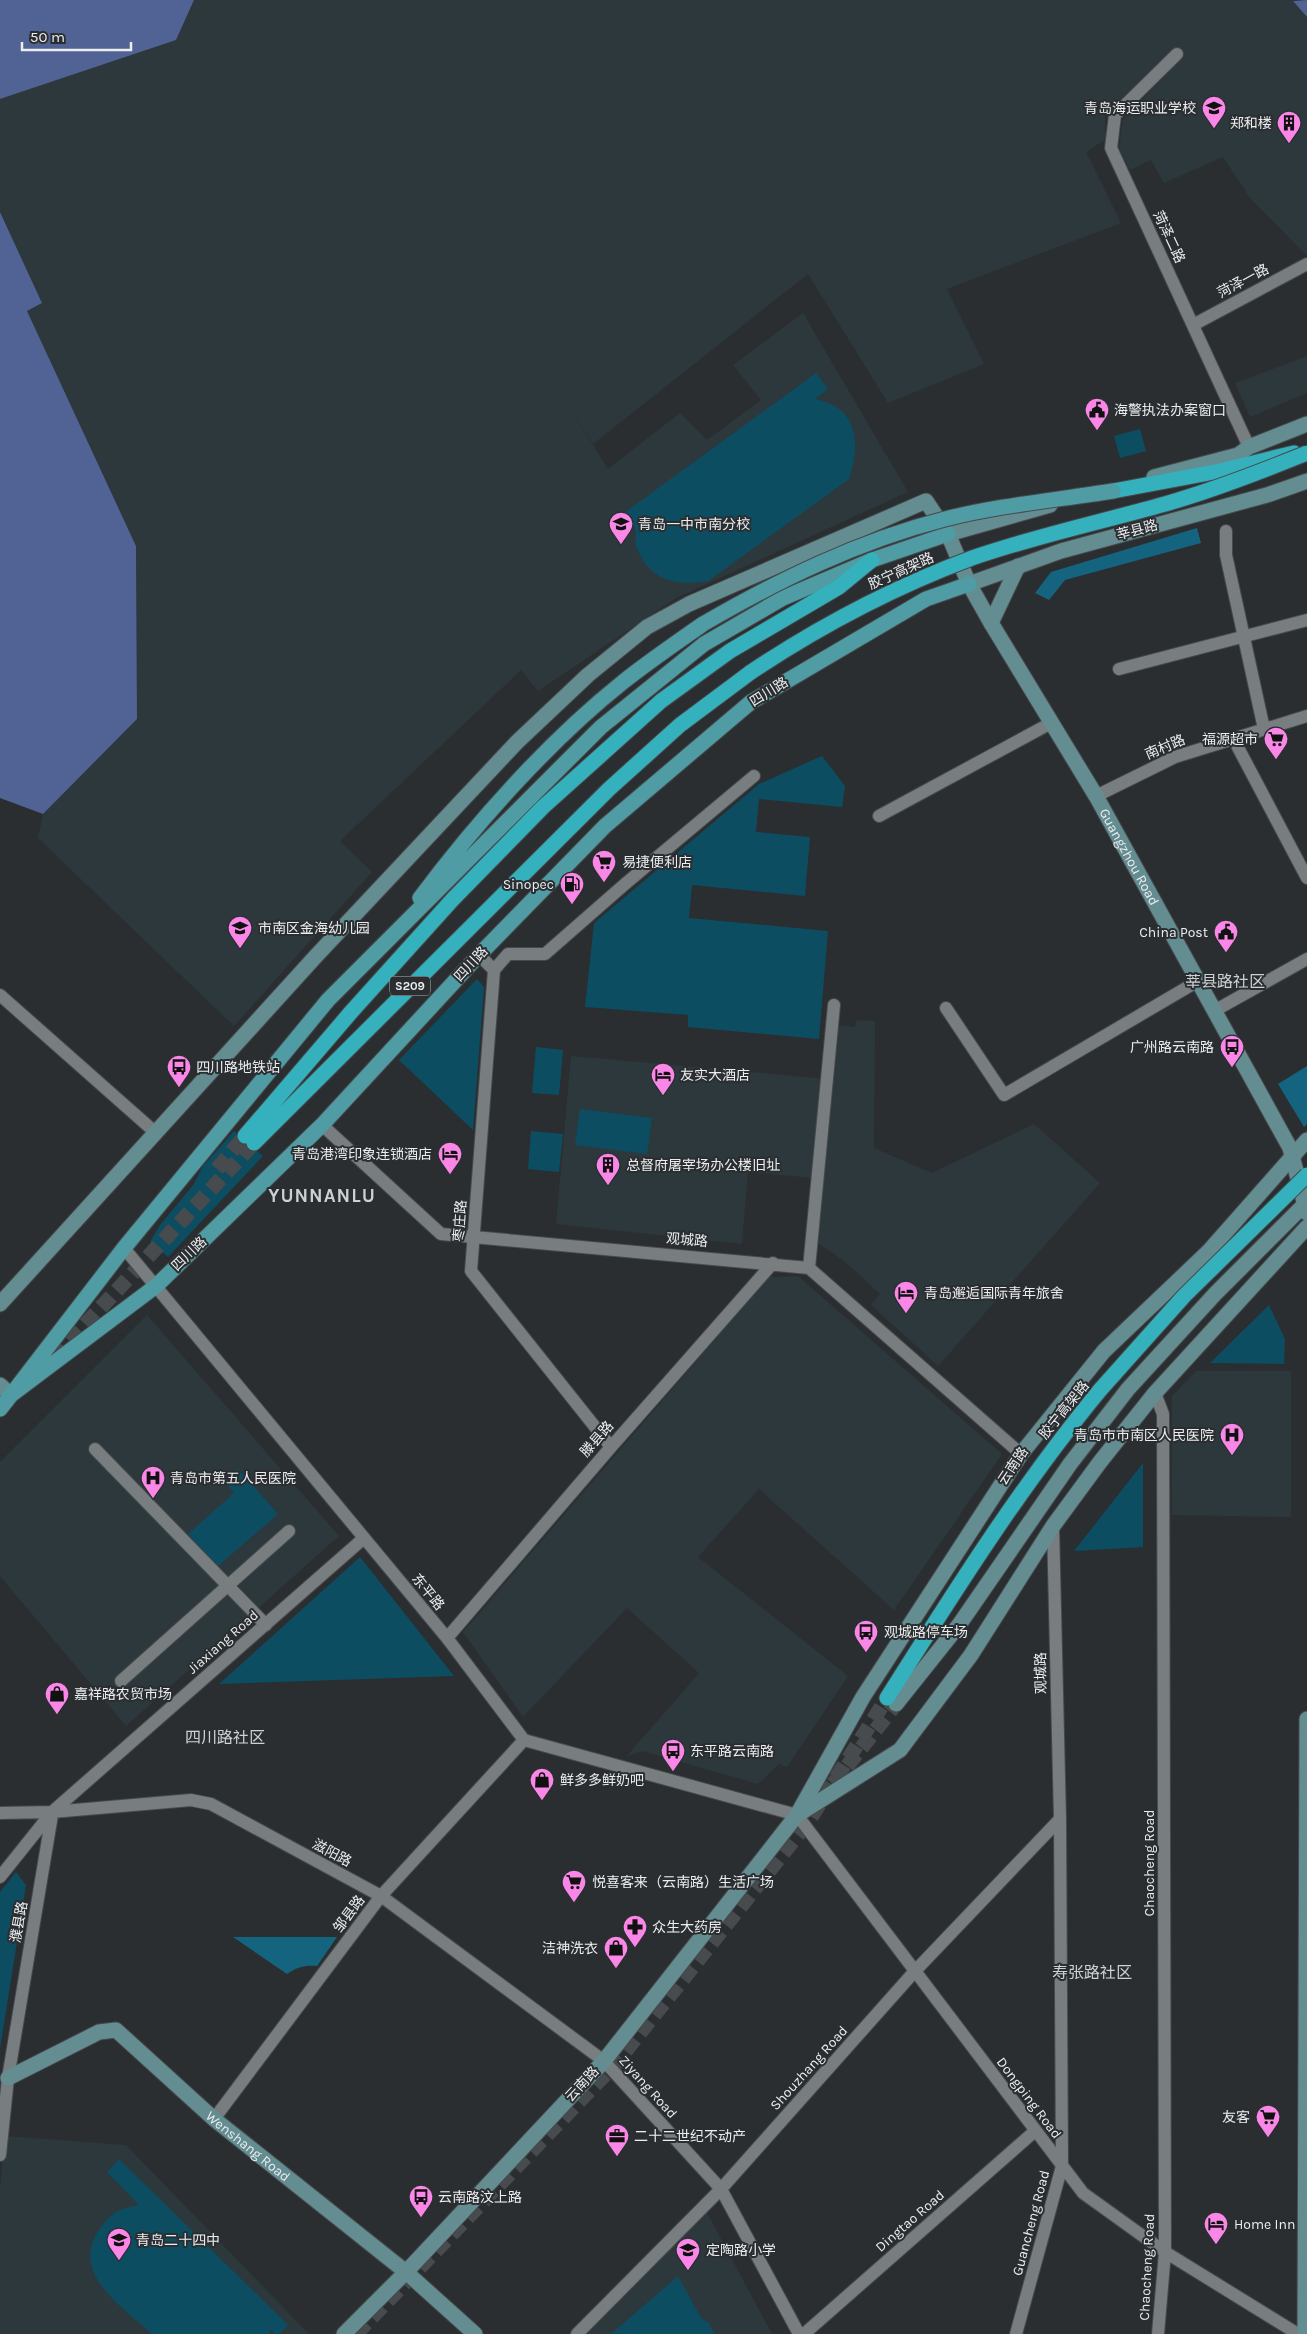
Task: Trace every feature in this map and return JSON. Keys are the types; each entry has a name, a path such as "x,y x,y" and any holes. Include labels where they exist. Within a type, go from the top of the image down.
{"highway":[{"path":"1113,491 1228,469 1307,451"},
{"name":"胶宁高架路","path":"872,560 840,587 730,651 661,701 543,807 447,906 352,1011 250,1139 660,741 751,672 838,619 901,587 950,567 1025,541 1210,491 1307,451"},
{"name":"胶宁高架路","path":"892,1701 970,1567 1026,1485 1100,1390 1184,1296 1307,1175"}],"main road":[{"path":"5,1390 328,1000 601,727 704,644 784,598 872,560 948,534 1238,455 1249,447 1307,424"},
{"name":"莘县路","path":"968,584 1061,551 1267,494 1307,481"},
{"path":"393,936 446,864 523,776 574,726 622,683 703,624 779,581 826,559 904,531 977,512 1113,491"},
{"name":"Guangzhou Road","path":"156,1133 310,963 517,742 588,674 622,645 647,627 689,604 926,501 948,534 968,584 1096,796 1290,1148 1291,1158 1306,1207"},
{"path":"991,623 1018,566"},
{"name":"四川路","path":"0,1409 5,1390 156,1286 322,1125 479,956 605,826 751,702 926,599 968,584"},
{"path":"0,1304 156,1133"},
{"name":"云南路","path":"344,2334 406,2272 604,2061 797,1815 863,1697 1021,1454 1104,1351 1209,1251 1307,1140"},
{"path":"892,1701 959,1625 1070,1464 1128,1389 1215,1294 1306,1207"},
{"name":"云南路","path":"797,1815 900,1750 971,1655 1053,1526 1100,1462 1155,1393 1307,1227"},
{"path":"1305,2334 1307,1719"},
{"name":"Wenshang Road","path":"8,2078 99,2032 116,2030 214,2118 406,2272 474,2334"}],"street":[{"name":"菏泽二路","path":"1177,54 1114,115 1111,148 1249,447"},
{"name":"菏泽一路","path":"1193,325 1307,264"},
{"path":"1226,531 1226,555 1264,729"},
{"path":"1119,670 1307,620"},
{"name":"南村路","path":"1096,796 1175,757 1307,716"},
{"path":"879,816 1052,723"},
{"path":"1233,738 1307,878"},
{"path":"479,956 494,970 508,954 545,954 624,884 754,776"},
{"path":"1214,1011 1307,959"},
{"name":"枣庄路","path":"494,970 472,1271 611,1446"},
{"path":"946,1008 1004,1095 1198,981"},
{"path":"0,995 156,1133"},
{"path":"834,1005 809,1268 1021,1454"},
{"name":"观城路","path":"322,1125 441,1234 773,1263 809,1268"},
{"name":"东平路","path":"124,1248 447,1638 524,1740"},
{"name":"滕县路","path":"447,1638 611,1446 773,1263"},
{"name":"Chaocheng Road","path":"1155,1393 1163,1414 1165,2252 1158,2334"},
{"path":"95,1449 266,1625"},
{"name":"观城路","path":"1053,1526 1060,1819"},
{"path":"121,1681 289,1532"},
{"name":"Jiaxiang Road","path":"0,1877 52,1812 364,1538"},
{"path":"524,1740 797,1815"},
{"name":"邹县路","path":"214,2118 381,1896 524,1740"},
{"name":"滋阳路","path":"0,1813 52,1812 191,1800 211,1804 381,1896 604,2061"},
{"name":"濮县路","path":"0,2155 8,2078 52,1812"},
{"name":"Dongping Road","path":"797,1815 1083,2193 1165,2252 1298,2334"},
{"name":"Shouzhang Road","path":"577,2334 721,2189 915,1971 1060,1819"},
{"name":"Guancheng Road","path":"1016,2334 1062,2166 1060,1819"},
{"name":"Ziyang Road","path":"604,2061 721,2189 799,2334"},
{"name":"Dingtao Road","path":"804,2334 1035,2131"}],"shaded area":[{"path":"0,0 194,0 176,40 0,99"},
{"path":"194,0 1293,0 1307,17 1307,256 1250,198 1223,157 1164,183 1151,160 1130,170 1119,148 1123,120 1181,58 1172,50 1105,115 1106,139 1086,152 1121,223 947,289 984,364 888,403 808,274 593,444 559,391 608,469 680,413 707,440 761,400 733,365 803,313 908,492 676,598 538,691 521,670 340,841 372,872 234,1026 38,838 43,814 137,719 136,546 27,311 42,303 0,212 0,99 176,40"},
{"path":"1307,0 1307,17 1293,1"},
{"path":"0,212 42,303 27,311 136,546 137,719 43,814 0,798"},
{"path":"1307,356 1307,393 1250,417 1235,383"},
{"path":"816,373 828,389 815,399 829,403 840,410 848,418 853,428 855,452 849,479 708,581 686,583 665,579 649,568 636,546 635,529 624,513"},
{"path":"1140,429 1146,451 1120,458 1114,436"},
{"path":"1197,528 1201,543 1065,580 1049,600 1035,593 1051,572"},
{"path":"822,756 845,786 842,807 759,799 756,832 810,837 805,896 692,885 689,918 828,931 819,1039 688,1027 688,1015 585,1007 594,923 759,784"},
{"path":"477,979 484,987 473,1130 399,1060"},
{"path":"856,1020 875,1021 874,1148 932,1173 1034,1124 1100,1183 938,1366 871,1305 880,1294 843,1260 815,1241 834,1025 855,1027"},
{"path":"536,1047 563,1050 559,1095 532,1093"},
{"path":"571,1056 827,1079 814,1178 748,1172 742,1244 556,1224"},
{"path":"1307,1066 1307,1124 1304,1127 1278,1084"},
{"path":"580,1109 652,1118 647,1154 575,1145"},
{"path":"234,1131 263,1156 168,1257 150,1242 160,1225 194,1184 203,1166"},
{"path":"531,1131 563,1134 559,1172 528,1169"},
{"name":"观城路停车场","path":"798,1276 1002,1454 894,1610 759,1489 698,1557 848,1676 787,1767 779,1764 758,1784 643,1751 627,1756 699,1673 627,1608 523,1717 463,1632 769,1277"},
{"path":"1269,1305 1285,1339 1284,1364 1210,1363"},
{"name":"青岛市第五人民医院","path":"147,1315 339,1536 126,1726 0,1576 0,1462"},
{"name":"青岛市市南区人民医院","path":"1196,1371 1291,1371 1291,1517 1172,1515 1172,1396"},
{"path":"1143,1463 1143,1547 1074,1551"},
{"path":"238,1469 278,1514 217,1567 188,1534 234,1493 224,1481"},
{"path":"360,1557 454,1676 219,1684"},
{"path":"16,1872 26,1885 0,2049 0,1892"},
{"path":"233,1937 337,1937 317,1966 301,1967 287,1974"},
{"name":"青岛二十四中","path":"5,2136 126,2145 309,2334 0,2334 0,2188"},
{"path":"119,2159 288,2325 279,2334 275,2334 270,2329 269,2334 152,2334 104,2289 95,2275 91,2261 92,2246 99,2230 112,2215 126,2208 139,2205 107,2172"},
{"name":"定陶路小学","path":"704,2207 772,2334 572,2334"},
{"path":"678,2276 701,2318 709,2323 714,2334 611,2334"}],"tunnel":[{"path":"217,1169 245,1136"},
{"path":"54,1358 254,1143"},
{"path":"356,2334 616,2063 808,1822 887,1698"},
{"path":"833,1784 896,1704"}],"place":[{"name":"青岛海运职业学校","path":"1214,129"},
{"name":"郑和楼","path":"1289,144"},
{"name":"海警执法办案窗口","path":"1097,431"},
{"name":"青岛一中市南分校","path":"621,545"},
{"name":"福源超市","path":"1276,760"},
{"name":"易捷便利店","path":"604,883"},
{"name":"Sinopec","path":"572,905"},
{"name":"市南区金海幼儿园","path":"240,949"},
{"name":"China Post","path":"1226,953"},
{"name":"广州路云南路","path":"1232,1068"},
{"name":"四川路地铁站","path":"179,1088"},
{"name":"友实大酒店","path":"663,1096"},
{"name":"青岛港湾印象连锁酒店","path":"450,1175"},
{"name":"总督府屠宰场办公楼旧址","path":"608,1186"},
{"name":"青岛邂逅国际青年旅舍","path":"906,1314"},
{"name":"青岛市市南区人民医院","path":"1232,1456"},
{"name":"青岛市第五人民医院","path":"153,1499"},
{"name":"观城路停车场","path":"866,1653"},
{"name":"嘉祥路农贸市场","path":"57,1715"},
{"name":"东平路云南路","path":"673,1772"},
{"name":"鲜多多鲜奶吧","path":"542,1801"},
{"name":"悦喜客来（云南路）生活广场","path":"574,1903"},
{"name":"众生大药房","path":"635,1948"},
{"name":"洁神洗衣","path":"616,1969"},
{"name":"友客","path":"1268,2138"},
{"name":"二十二世纪不动产","path":"617,2157"},
{"name":"云南路汶上路","path":"421,2218"},
{"name":"Home Inn","path":"1216,2245"},
{"name":"青岛二十四中","path":"119,2261"},
{"name":"定陶路小学","path":"688,2271"}],"district":[{"name":"莘县路社区","path":"1225,981"},
{"name":"YUNNANLU","path":"322,1196"},
{"name":"四川路社区","path":"225,1737"},
{"name":"寿张路社区","path":"1092,1972"}]}
